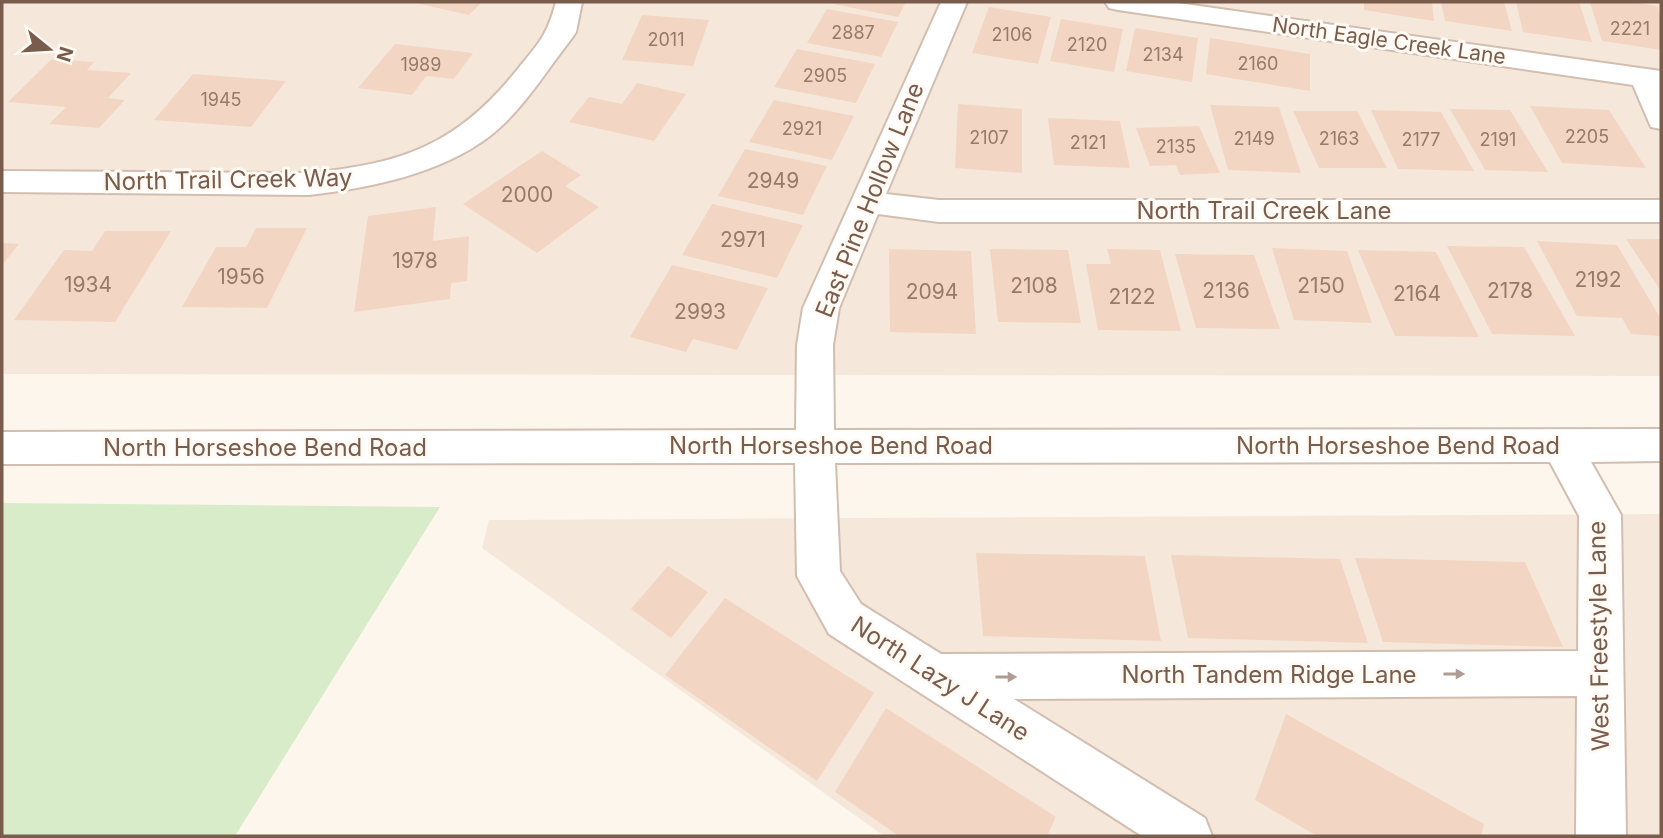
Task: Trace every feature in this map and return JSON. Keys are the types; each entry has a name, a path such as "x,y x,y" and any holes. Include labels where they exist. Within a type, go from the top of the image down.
{"street":[{"name":"North Trail Creek Way","path":"2,182 309,184 358,179 421,161 478,130 503,107 562,32 569,2"},
{"name":"East Pine Hollow Lane","path":"815,446 816,345 821,308 954,2"},
{"name":"North Eagle Creek Lane","path":"1118,2 1653,79"},
{"path":"1653,79 1661,120"},
{"name":"North Trail Creek Lane","path":"867,201 899,208 939,211 1661,211"},
{"name":"North Horseshoe Bend Road","path":"2,448 1661,445"},
{"name":"North Lazy J Lane","path":"815,446 818,576 845,619 1187,836"},
{"name":"West Freestyle Lane","path":"1562,446 1600,515 1601,836"},
{"name":"North Tandem Ridge Lane","path":"937,677 1601,673"}],"shaded area":[{"path":"2,2 1661,2 1661,376 2,374"},
{"path":"1661,514 1661,836 884,836 482,548 489,520"}],"green space":[{"path":"2,503 440,507 235,836 2,836"}],"building":[{"path":"411,2 482,2 469,15"},
{"path":"824,2 906,2 898,17"},
{"path":"1364,2 1432,2 1434,21 1364,10"},
{"path":"1441,2 1504,2 1512,31 1445,21"},
{"path":"1516,2 1579,2 1592,42 1523,32"},
{"path":"1590,2 1630,2 1657,6 1661,17 1661,50 1602,41"},
{"path":"989,7 1051,17 1038,64 972,53"},
{"path":"827,9 898,22 881,57 807,43"},
{"path":"642,15 709,20 693,66 622,60"},
{"path":"1061,19 1123,29 1114,72 1050,61"},
{"path":"1135,28 1198,38 1192,82 1126,71"},
{"path":"1210,38 1310,54 1310,91 1206,74"},
{"path":"395,44 473,53 454,79 426,76 412,95 358,88"},
{"path":"797,49 875,64 856,103 774,87"},
{"path":"52,59 94,62 87,70 131,73 108,98 125,100 99,128 49,124 66,107 8,102"},
{"path":"193,74 286,81 251,127 154,120"},
{"path":"637,83 686,94 654,141 569,122 589,97 622,104"},
{"path":"774,100 854,116 832,160 749,142"},
{"path":"958,104 1022,109 1022,173 955,168"},
{"path":"1210,105 1279,107 1301,173 1228,170"},
{"path":"1530,106 1609,110 1646,168 1562,163"},
{"path":"1450,109 1510,110 1548,172 1485,170"},
{"path":"1371,110 1441,112 1474,171 1398,169"},
{"path":"1293,111 1357,111 1387,168 1319,168"},
{"path":"1048,118 1120,121 1130,168 1054,165"},
{"path":"1199,126 1220,173 1180,175 1176,165 1150,166 1136,128"},
{"path":"745,149 827,166 803,215 718,196"},
{"path":"542,151 581,175 565,186 599,207 537,253 463,204"},
{"path":"712,204 803,225 777,278 682,255"},
{"path":"436,207 433,241 469,236 467,281 451,283 450,299 354,312 368,216"},
{"path":"256,228 307,228 267,308 182,307 216,247 246,247"},
{"path":"105,231 171,231 115,322 14,320 64,250 92,251"},
{"path":"1626,239 1661,239 1661,291"},
{"path":"1537,241 1617,245 1661,319 1661,336 1631,334 1622,318 1577,316"},
{"path":"2,243 19,244 2,265"},
{"path":"1447,246 1524,247 1575,336 1492,334"},
{"path":"1272,248 1347,251 1372,323 1294,320"},
{"path":"889,249 971,251 976,334 890,332"},
{"path":"990,249 1068,250 1081,323 998,322"},
{"path":"1107,249 1160,250 1181,331 1098,330 1086,264 1111,264"},
{"path":"1358,250 1436,252 1479,337 1395,336"},
{"path":"1175,254 1254,255 1280,329 1196,328"},
{"path":"672,265 768,288 737,350 693,339 686,352 630,337"},
{"path":"976,553 1145,556 1161,641 983,636"},
{"path":"1171,555 1340,559 1368,643 1188,638"},
{"path":"1355,558 1525,562 1563,647 1383,642"},
{"path":"668,566 708,592 671,638 631,609"},
{"path":"725,598 874,693 817,781 665,675"},
{"path":"886,708 1056,817 1047,836 899,836 835,792"},
{"path":"1286,714 1484,824 1481,836 1317,836 1255,800"}]}
